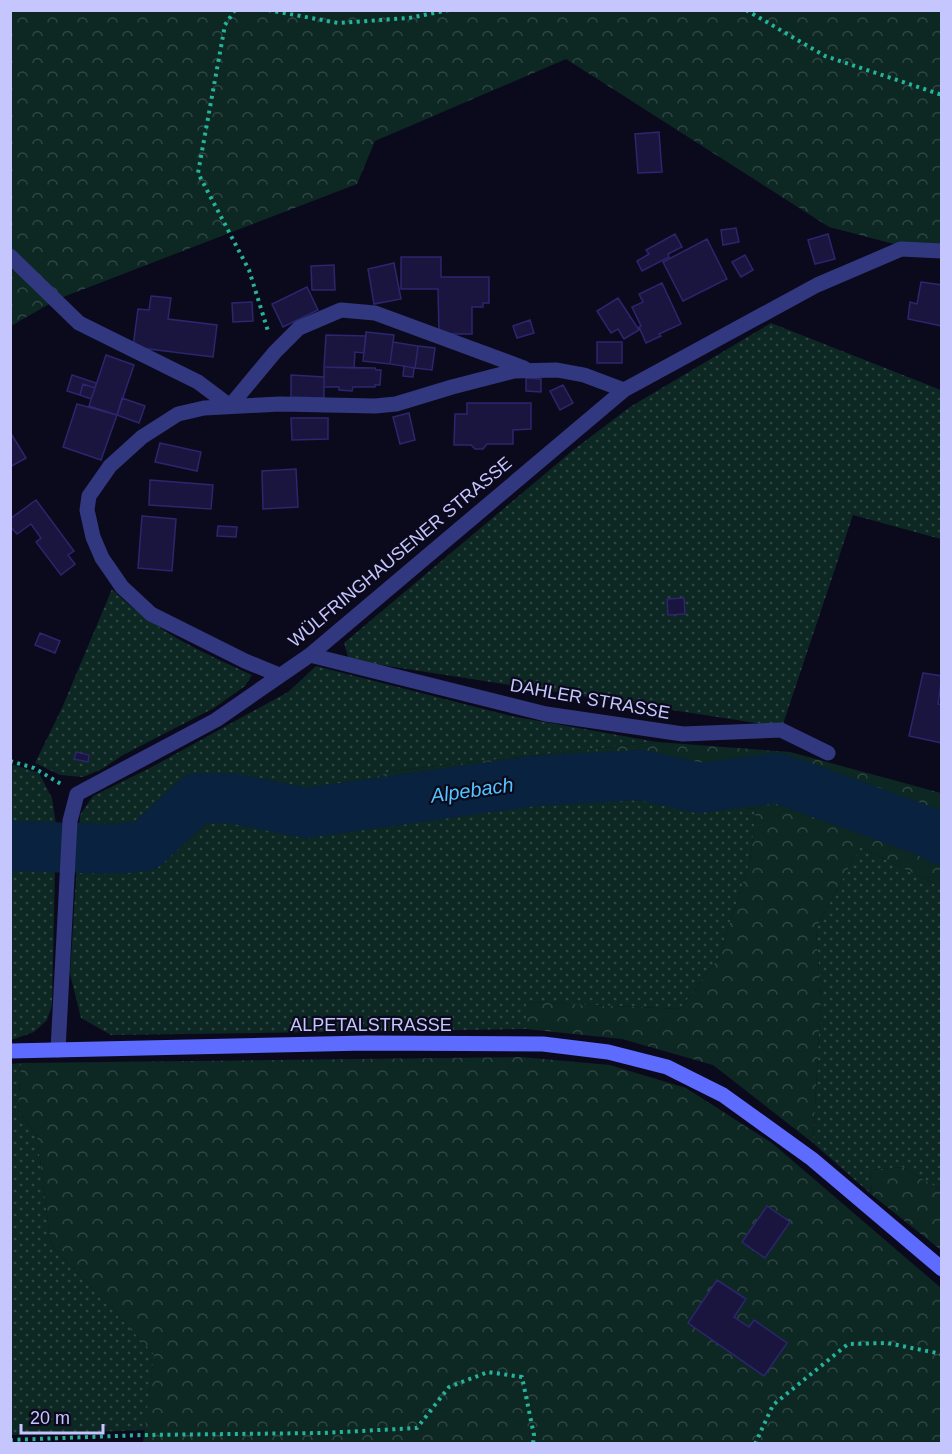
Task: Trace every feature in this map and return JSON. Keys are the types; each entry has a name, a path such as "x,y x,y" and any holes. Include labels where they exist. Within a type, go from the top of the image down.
{"main road":[{"name":"ALPETALSTRASSE","path":"10,1051 366,1043 543,1044 608,1052 667,1067 723,1095 812,1159 942,1269"}],"street":[{"name":"WÜLFRINGHAUSENER STRASSE","path":"77,794 216,720 310,655 624,390 817,285 901,249 942,251"},
{"path":"10,256 79,323 198,382 230,405"},
{"path":"230,405 275,352 299,328 341,310 375,313 527,370"},
{"path":"279,675 245,661 151,614 122,587 102,558 93,537 87,510 89,496 110,466 142,437 178,414 204,408 230,405 375,406 396,404 482,378 527,370 557,370 584,375 624,390"},
{"name":"DAHLER STRASSE","path":"310,655 546,714 683,734 781,730 828,753"},
{"path":"58,1050 70,821 77,794"}],"path":[{"path":"235,10 225,25 198,173 249,270 275,352"},
{"path":"268,10 338,23 409,18 450,10"},
{"path":"746,10 825,56 942,95"},
{"path":"10,761 34,768 77,794"},
{"path":"755,1443 773,1405 848,1344 887,1343 942,1354"},
{"path":"10,1440 142,1435 323,1433 417,1428 449,1387 489,1372 522,1377 534,1435 532,1443"}],"green space":[{"path":"10,11 941,11 941,247 898,245 829,227 566,59 375,141 357,184 58,299 11,253"},
{"path":"10,262 51,303 11,326 10,326"},
{"path":"771,323 941,390 941,539 853,515 782,727 349,660 344,643 572,451 630,407"},
{"path":"112,589 144,617 161,628 195,648 252,675 245,686 214,708 123,755 102,769 83,777 60,775 35,763 62,708"},
{"path":"316,666 511,716 657,742 392,771 362,823 583,796 756,809 750,861 718,959 680,1009 526,1002 526,1029 111,1035 81,1018 70,974 80,815 93,796 150,768 288,692"},
{"path":"657,742 790,752 941,793 941,887 860,847 816,928 821,998 813,1143 713,1065 622,1039 526,1029 526,1002 680,1009 718,959 750,861 756,809 583,796 362,823 345,789 392,771"},
{"path":"11,764 39,773 52,798 56,825 52,1005 47,1020 34,1032 11,1040"},
{"path":"860,847 941,887 941,1190 902,1167 870,1170 872,1195 813,1143 821,998 816,928"},
{"path":"521,1057 610,1065 686,1088 772,1143 941,1288 941,1443 143,1443 154,1354 51,1245 37,1136 18,1110 21,1063"},
{"path":"21,1063 18,1110 37,1136 51,1245 154,1354 145,1430 11,1435 10,1064"},
{"path":"902,1167 941,1190 941,1250 872,1195 870,1170"}],"building":[{"path":"659,132 662,172 638,173 635,134"},
{"path":"736,228 739,242 723,245 721,230"},
{"path":"675,234 682,247 668,254 669,257 642,271 637,261 649,254 646,250"},
{"path":"828,234 835,259 815,264 808,240"},
{"path":"707,239 727,279 683,301 663,262"},
{"path":"745,255 753,270 741,277 732,262"},
{"path":"401,257 441,257 441,277 489,277 489,303 483,303 483,307 472,307 472,334 439,334 438,289 401,289"},
{"path":"394,263 401,299 374,304 368,269"},
{"path":"334,265 335,290 312,290 311,266"},
{"path":"921,282 942,285 942,326 908,319 910,302 917,304"},
{"path":"662,283 681,324 646,343 632,307 643,302 639,294"},
{"path":"307,287 318,310 283,327 272,304"},
{"path":"151,296 171,298 168,319 217,325 213,357 133,347 138,309 149,310"},
{"path":"618,298 639,330 624,339 618,329 611,333 597,311"},
{"path":"252,302 253,321 233,322 232,303"},
{"path":"530,320 534,333 517,338 513,326"},
{"path":"366,332 394,335 390,364 363,361"},
{"path":"326,335 366,336 364,353 355,352 354,368 324,367"},
{"path":"393,342 418,346 415,368 390,364"},
{"path":"597,342 622,342 622,363 597,363"},
{"path":"418,346 435,348 432,370 415,368"},
{"path":"106,355 134,365 117,415 89,406"},
{"path":"404,366 414,368 413,377 403,376"},
{"path":"324,367 375,368 381,370 380,385 353,387 352,391 339,390 339,387 324,387"},
{"path":"72,375 96,383 95,388 83,384 80,395 67,391"},
{"path":"291,375 324,377 324,398 291,397"},
{"path":"526,378 541,379 541,392 526,391"},
{"path":"83,384 95,388 91,399 80,395"},
{"path":"563,385 573,403 560,410 550,391"},
{"path":"122,398 145,406 139,423 117,415"},
{"path":"467,403 531,403 531,429 513,430 513,444 487,444 483,449 475,449 471,445 454,445 455,414 467,414"},
{"path":"77,404 117,415 101,460 63,447"},
{"path":"409,413 415,440 400,444 393,417"},
{"path":"291,418 328,418 328,439 292,440"},
{"path":"10,432 26,458 10,467"},
{"path":"160,443 201,452 197,471 155,462"},
{"path":"296,469 298,507 263,509 262,471"},
{"path":"150,480 213,485 211,509 149,505"},
{"path":"36,500 74,551 68,555 75,564 61,575 36,542 41,538 31,524 17,534 10,526 10,519"},
{"path":"142,516 176,519 172,571 138,568"},
{"path":"218,526 237,527 236,537 217,536"},
{"path":"684,598 685,614 668,615 667,599"},
{"path":"40,633 60,641 55,653 35,645"},
{"path":"923,673 942,676 938,704 942,705 942,743 909,736"},
{"path":"76,752 89,755 88,762 74,759"},
{"path":"767,1206 790,1222 765,1258 742,1242"},
{"path":"717,1280 746,1299 734,1317 749,1327 754,1320 787,1343 764,1376 688,1323"}],"waterway":[{"name":"Alpebach","path":"10,846 114,849 145,846 197,798 236,799 306,813 534,781 641,775 699,788 778,778 928,832 942,840"}]}
